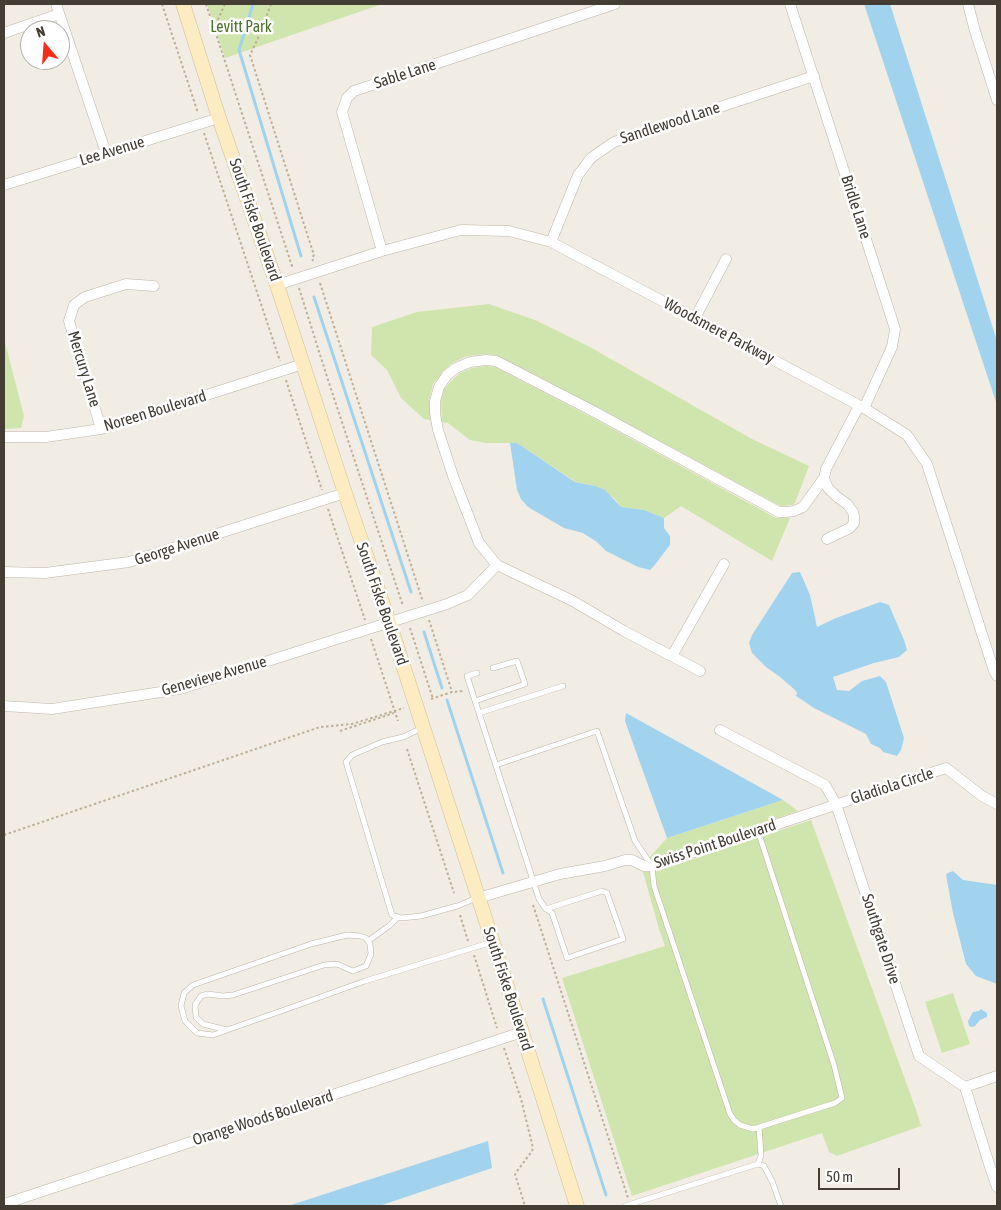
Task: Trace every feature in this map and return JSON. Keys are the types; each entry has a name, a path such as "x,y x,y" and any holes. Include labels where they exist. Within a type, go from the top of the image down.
{"main road":[{"name":"South Fiske Boulevard","path":"183,4 219,118 277,285 389,622 577,1206"}],"street":[{"path":"56,4 106,153"},
{"name":"Sable Lane","path":"382,250 342,112 347,98 354,91 615,4"},
{"name":"Bridle Lane","path":"497,565 479,543 453,476 438,430 435,413 435,401 439,386 447,375 456,368 470,362 496,361 593,411 779,512 794,511 803,507 824,478 826,469 861,407 892,346 894,329 790,4"},
{"path":"968,4 997,100"},
{"path":"4,32 59,14"},
{"name":"Sandlewood Lane","path":"551,242 578,176 591,158 614,142 814,76"},
{"name":"Lee Avenue","path":"4,185 219,118"},
{"name":"Woodsmere Parkway","path":"277,285 382,250 461,230 509,231 551,242 861,407 907,435 927,464 997,676"},
{"path":"695,318 726,259"},
{"name":"Mercury Lane","path":"101,429 69,321 74,305 85,296 126,284 154,286"},
{"name":"Noreen Boulevard","path":"4,437 46,437 101,429 303,364"},
{"path":"824,478 828,488 847,504 854,516 854,523 850,528 827,539"},
{"name":"George Avenue","path":"4,572 45,573 129,562 345,494"},
{"path":"672,656 724,564"},
{"path":"497,565 571,600 624,631 700,671"},
{"name":"Genevieve Avenue","path":"4,706 52,709 180,689 447,604 468,595 497,565"},
{"name":"Southgate Drive","path":"720,730 825,785 836,804 919,1056 965,1087"},
{"name":"Gladiola Circle","path":"836,804 946,768 982,796 997,804"},
{"name":"Swiss Point Boulevard","path":"478,898 560,874 605,866 625,860 632,860 644,866 652,866 836,804"},
{"name":"Orange Woods Boulevard","path":"4,1204 522,1032"},
{"path":"997,1076 965,1087 997,1187"}],"lane":[{"path":"475,701 525,684 516,661 493,668"},
{"path":"477,673 467,676 538,898 546,909 552,912 567,958 623,939 607,893 602,891 546,909"},
{"path":"479,713 563,686"},
{"path":"423,728 352,755 346,762 392,915 401,918 421,916 478,898"},
{"path":"496,765 597,732 635,841 652,866 654,886 730,1114 740,1125 753,1129 835,1104 842,1098 834,1064 758,831"},
{"path":"368,941 398,917"},
{"path":"227,1030 203,1024 196,1017 195,1005 201,996 208,994 233,995 324,965 337,964 353,971 366,966 371,954 370,944 366,938 347,935 311,944 193,985 184,993 181,1006 185,1021 197,1033 212,1035 227,1030 365,981 492,942"},
{"path":"758,1164 761,1156 759,1127"},
{"path":"625,1206 758,1164 764,1166 772,1181 780,1206"}],"path":[{"path":"162,4 198,113"},
{"path":"206,4 432,699 462,690"},
{"path":"214,28 226,4"},
{"path":"271,4 250,55 314,255 312,258 452,692"},
{"path":"203,130 281,364"},
{"path":"285,378 323,492"},
{"path":"328,507 365,620"},
{"path":"371,639 398,721"},
{"path":"340,731 415,704"},
{"path":"4,835 320,727 352,724 394,712"},
{"path":"407,749 454,893"},
{"path":"531,899 628,1198"},
{"path":"460,915 468,941"},
{"path":"474,955 498,1028"},
{"path":"504,1047 521,1099 533,1148 515,1174 525,1206"}],"green space":[{"name":"Levitt Park","path":"207,4 382,4 225,58"},
{"path":"489,304 535,320 588,346 752,439 809,466 795,503 780,506 496,355 467,356 454,362 444,370 433,384 429,401 431,420 424,419 401,398 387,370 371,355 372,327 417,312"},
{"path":"4,338 24,416 21,428 4,429"},
{"path":"495,367 591,417 776,518 790,518 772,561 681,506 664,518 644,510 621,507 614,498 595,486 576,482 517,443 486,443 470,440 448,423 442,422 441,402 444,390 460,373 472,368"},
{"path":"783,800 798,811 647,860 667,838"},
{"path":"811,820 921,1126 837,1156 829,1152 822,1133 632,1196 562,978 665,946 643,872 654,872"},
{"path":"953,993 970,1044 942,1053 925,1002"}],"water":[{"path":"864,4 890,4 997,341 997,405"},
{"path":"510,443 517,443 575,482 605,490 621,507 644,510 664,518 664,528 670,536 670,545 650,570 638,567 606,551 597,542 583,533 564,528 528,507 521,499 517,490"},
{"path":"800,572 810,595 817,627 880,602 889,605 907,650 899,657 874,663 833,677 837,690 849,691 862,681 880,676 886,682 904,738 901,750 897,756 883,752 880,748 871,744 866,734 814,708 796,696 795,690 752,653 749,643 752,635 792,573"},
{"path":"626,713 783,800 667,838 625,721"},
{"path":"953,871 963,880 997,885 997,984 976,976 966,964 953,913 946,875"},
{"path":"981,1009 987,1013 987,1017 980,1020 975,1026 969,1026 968,1021 973,1012"},
{"path":"488,1141 492,1168 379,1206 288,1206"}],"waterway":[{"path":"253,4 239,50 301,256"},
{"path":"314,297 411,592"},
{"path":"424,632 442,688"},
{"path":"447,700 503,873"},
{"path":"543,999 606,1195"}]}
